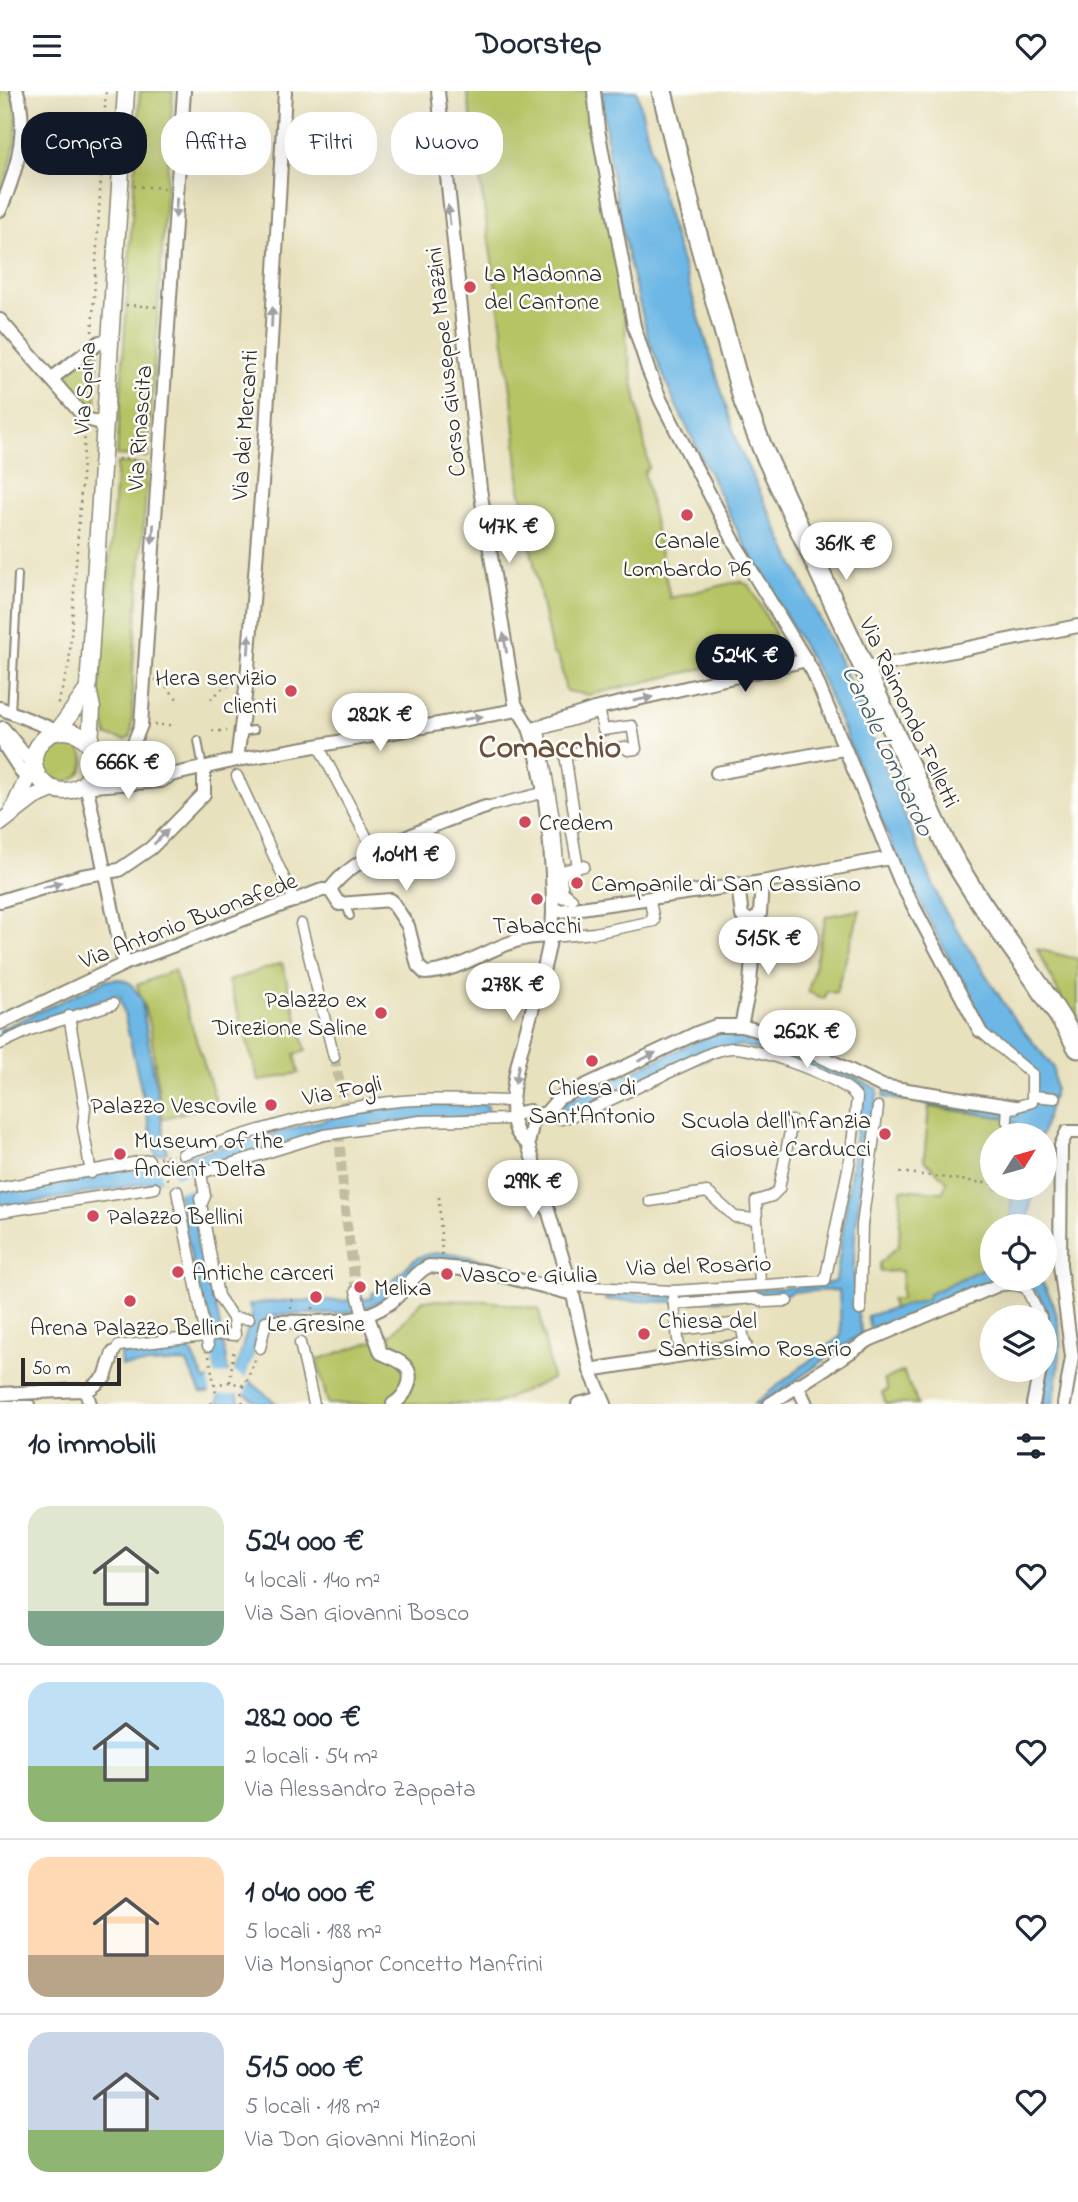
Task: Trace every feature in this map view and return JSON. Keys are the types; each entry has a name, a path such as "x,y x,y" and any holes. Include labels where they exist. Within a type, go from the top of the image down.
{"main road":[{"name":"Via Raimondo Felletti","path":"662,91 694,223 744,402 957,867 1078,1048"}],"street":[{"path":"0,210 19,151 21,110 17,91"},
{"name":"Via Spina","path":"91,747 92,708 88,688 127,91"},
{"name":"Via Rinascita","path":"141,725 184,91"},
{"name":"Via dei Mercanti","path":"237,760 248,731 245,691 265,431 285,91"},
{"name":"Corso Giuseppe Mazzini","path":"438,91 480,489 517,710"},
{"path":"528,1144 540,1114 559,1098 716,1026 741,1026 779,1036 882,1086 1010,1107 1030,1105 1033,1096 1030,1070 980,1031 890,858 843,749 824,695 807,660 736,545 648,369 634,326 598,129 594,91"},
{"path":"0,320 86,419 105,424"},
{"path":"51,379 91,348 110,340"},
{"path":"864,669 1078,626"},
{"path":"530,730 594,709 807,660"},
{"path":"6,818 31,770 39,743 54,730 88,688"},
{"path":"171,775 91,747 78,734 54,730 5,710 2,729 6,748 53,789 64,791 161,781 171,775 204,770 237,760 517,710 530,730 542,793 553,912 545,971 523,1045 513,1111 515,1129 528,1144 572,1290 590,1370 603,1401 578,1404"},
{"path":"600,712 603,730 632,726 636,749 628,750 626,747 565,754 576,826 571,827 578,867 584,866 566,870 561,878 563,892 572,899 561,897 553,810 539,730 600,712"},
{"path":"117,756 136,741 141,725"},
{"path":"91,747 92,770 83,787 124,964"},
{"path":"319,747 376,855"},
{"path":"717,773 843,749"},
{"path":"0,901 82,876 119,870 143,854 199,800 206,788 204,770"},
{"path":"237,776 295,902"},
{"path":"6,818 34,797 53,789"},
{"name":"Via Antonio Buonafede","path":"0,1023 64,995 124,964 322,890 330,890 338,878 425,829 486,807 542,793"},
{"path":"553,912 762,882 890,858"},
{"path":"741,1026 750,984 755,921 762,907 762,882"},
{"path":"738,884 742,916 750,922 755,921"},
{"path":"330,890 339,904 348,909 391,900 408,926 418,965 425,973 447,968 513,940 552,932 594,933 654,921 651,906"},
{"path":"301,924 334,1057"},
{"path":"0,1044 30,1030 113,1004"},
{"path":"69,1018 85,1107 83,1128 91,1173"},
{"name":"Via del Rosario","path":"540,1114 561,1119 582,1113 725,1048 749,1049 794,1063 855,1094 851,1154 827,1279 821,1283 760,1284 673,1298 572,1290"},
{"path":"1033,1096 1055,1098"},
{"name":"Via Fogli","path":"183,1154 345,1107 405,1100 513,1111"},
{"path":"860,1310 859,1267 866,1185 878,1107"},
{"path":"1007,1121 1010,1107"},
{"path":"513,1111 540,1114"},
{"name":"Via Fogli","path":"233,1318 218,1296 201,1200 205,1196 200,1175 209,1169 324,1135 513,1111"},
{"path":"760,1284 756,1202 772,1196 779,1189 792,1121"},
{"path":"1064,1404 1072,1357 1060,1265 1061,1145 1067,1132 1078,1132"},
{"path":"0,1188 149,1160"},
{"path":"0,1212 155,1188"},
{"path":"177,1191 208,1340"},
{"path":"650,1201 707,1192 735,1217 755,1219"},
{"path":"260,1348 268,1321 335,1322 365,1315 394,1301 429,1266 484,1271 572,1290"},
{"path":"356,1291 381,1353 408,1370 408,1388 401,1399 393,1404"},
{"path":"770,1404 869,1340 984,1291"},
{"path":"1067,1307 1078,1294"},
{"path":"680,1355 673,1298 754,1298 765,1302 787,1301"},
{"path":"0,1394 70,1389 89,1398 105,1377 113,1353 119,1346 208,1340 222,1334 234,1335 233,1318 249,1319"},
{"path":"590,1370 745,1345 742,1329 732,1324 677,1330"},
{"path":"300,1343 314,1404"},
{"path":"1033,1404 1038,1382"},
{"path":"797,1385 806,1404"}],"lane":[{"path":"5,710 18,575"},
{"path":"245,691 257,702"},
{"path":"198,740 204,770"},
{"path":"0,1404 31,1404"}],"path":[{"path":"91,348 106,91"},
{"path":"132,186 169,188"},
{"path":"125,305 168,308"},
{"path":"54,730 54,718 69,665 86,419"},
{"path":"116,459 149,461"},
{"path":"149,680 162,681 178,700"},
{"path":"211,699 225,686 245,691"},
{"path":"141,725 175,725"},
{"path":"168,1180 164,1157 171,1156"},
{"path":"900,1172 980,1182"},
{"path":"439,1197 442,1252"},
{"path":"229,1382 234,1335"},
{"path":"208,1340 216,1394"},
{"path":"240,1394 260,1348"},
{"path":"214,1385 229,1382 245,1386"}],"green space":[{"path":"0,91 10,91 16,131 12,158 0,197"},
{"path":"140,91 173,91 172,112 161,112 161,175 167,175 148,457 117,455 135,175 147,175 147,112 139,112"},
{"path":"467,91 588,91 590,123 598,147 620,265 627,348 649,468 644,472 670,598 740,581 750,586 775,633 766,647 748,658 589,695 566,691 559,659 552,652 531,549 530,526 520,489 512,397 479,175 503,175 503,112 470,112"},
{"path":"99,346 95,414 62,376"},
{"path":"117,463 148,465 133,666 132,727 131,736 126,740 107,736 99,694"},
{"path":"64,741 78,747 84,761 78,775 64,781 50,775 44,761 50,747"},
{"path":"860,910 836,993 827,991 824,999 808,992 826,916"},
{"path":"1037,949 1078,959 1078,1032"},
{"path":"282,963 306,1051 295,1054 299,1073 259,1081 228,981"},
{"path":"174,970 218,1107 199,1108 162,1119 150,1025 137,985"},
{"path":"929,1107 1013,1119 1015,1123 980,1123 980,1201 1012,1201 1010,1214 980,1214 980,1270 929,1294 928,1299 893,1310 891,1299 901,1299 902,1271 880,1272 880,1263 899,1245 901,1189 943,1192 947,1181 924,1160"},
{"path":"423,1300 487,1301 539,1309 552,1379 495,1404 328,1404 317,1360 391,1335"},
{"path":"903,1371 918,1404 886,1404 882,1393 888,1390 884,1380"}],"water":[{"path":"602,91 637,91 663,200 739,448 850,683 942,906 1014,1019 1053,1067 1055,1089 1045,1123 1014,1123 1002,1117 883,1097 885,1091 1018,1111 1032,1106 1032,1068 981,1021 895,853 822,679 742,540 674,401 649,341 628,258 609,159"},
{"path":"120,979 130,983 141,998 167,1153 156,1155 120,996 112,996 29,1025 0,1039 0,1030 106,980"},
{"path":"719,1031 740,1033 781,1044 878,1089 862,1181 855,1242 856,1303 862,1333 763,1404 754,1404 841,1336 839,1290 792,1292 779,1298 674,1302 605,1300 607,1293 671,1296 823,1285 836,1281 861,1097 856,1090 782,1056 740,1045 578,1111 562,1115 559,1105"},
{"path":"482,1103 488,1106 488,1116 377,1123 190,1175 229,1372 234,1372 252,1316 249,1305 279,1301 372,1298 372,1293 393,1284 393,1279 422,1256 436,1253 470,1257 558,1284 558,1289 432,1261 386,1297 361,1309 347,1313 267,1317 246,1378 277,1404 259,1404 247,1396 238,1396 239,1404 217,1404 219,1396 211,1389 209,1393 201,1393 187,1363 121,1366 120,1354 186,1347 192,1353 205,1381 215,1376 175,1178 0,1208 0,1191 185,1157 369,1108"},
{"path":"1012,1201 1031,1201 1029,1214 1010,1214"},
{"path":"980,1270 980,1289 906,1318 870,1328 867,1316 927,1299 929,1294"},
{"path":"1034,1291 1047,1291 1054,1305 1043,1305"},
{"path":"1057,1318 1060,1339 1057,1378"},
{"path":"1044,1382 1056,1382 1053,1404 1038,1404"}],"pier":[{"path":"184,1154 185,1157 172,1160 175,1177 198,1171 199,1174 194,1177 198,1198 195,1198 192,1189 175,1192 172,1182 155,1185 155,1182 162,1180 159,1163 151,1165 150,1161"},
{"path":"224,1342 228,1342 232,1368 243,1343 234,1372 245,1378 256,1348 259,1349 242,1404 238,1394 219,1395 216,1404 215,1397 210,1396 207,1346 211,1346 215,1375 229,1373"}],"tunnel":[{"path":"334,1057 345,1106"},
{"path":"339,1132 344,1203 356,1291"}],"place":[{"name":"La Madonna del Cantone","path":"470,287"},
{"name":"Canale Lombardo P6","path":"687,515"},
{"name":"Hera servizio clienti","path":"291,691"},
{"name":"Credem","path":"525,822"},
{"name":"Campanile di San Cassiano","path":"577,883"},
{"name":"Tabacchi","path":"537,899"},
{"name":"Palazzo ex Direzione Saline","path":"381,1013"},
{"name":"Chiesa di Sant'Antonio","path":"592,1061"},
{"name":"Palazzo Vescovile","path":"271,1105"},
{"name":"Scuola dell'Infanzia Giosuè Carducci","path":"885,1134"},
{"name":"Museum of the Ancient Delta","path":"120,1154"},
{"name":"Palazzo Bellini","path":"93,1216"},
{"name":"Antiche carceri","path":"178,1272"},
{"name":"Vasco e Giulia","path":"447,1274"},
{"name":"Melixa","path":"360,1287"},
{"name":"Le Gresine","path":"316,1297"},
{"name":"Arena Palazzo Bellini","path":"130,1301"},
{"name":"Chiesa del Santissimo Rosario","path":"644,1334"}],"district":[{"name":"Comacchio","path":"550,746"}],"water label":[{"name":"Canale Lombardo","path":"889,750"}]}
